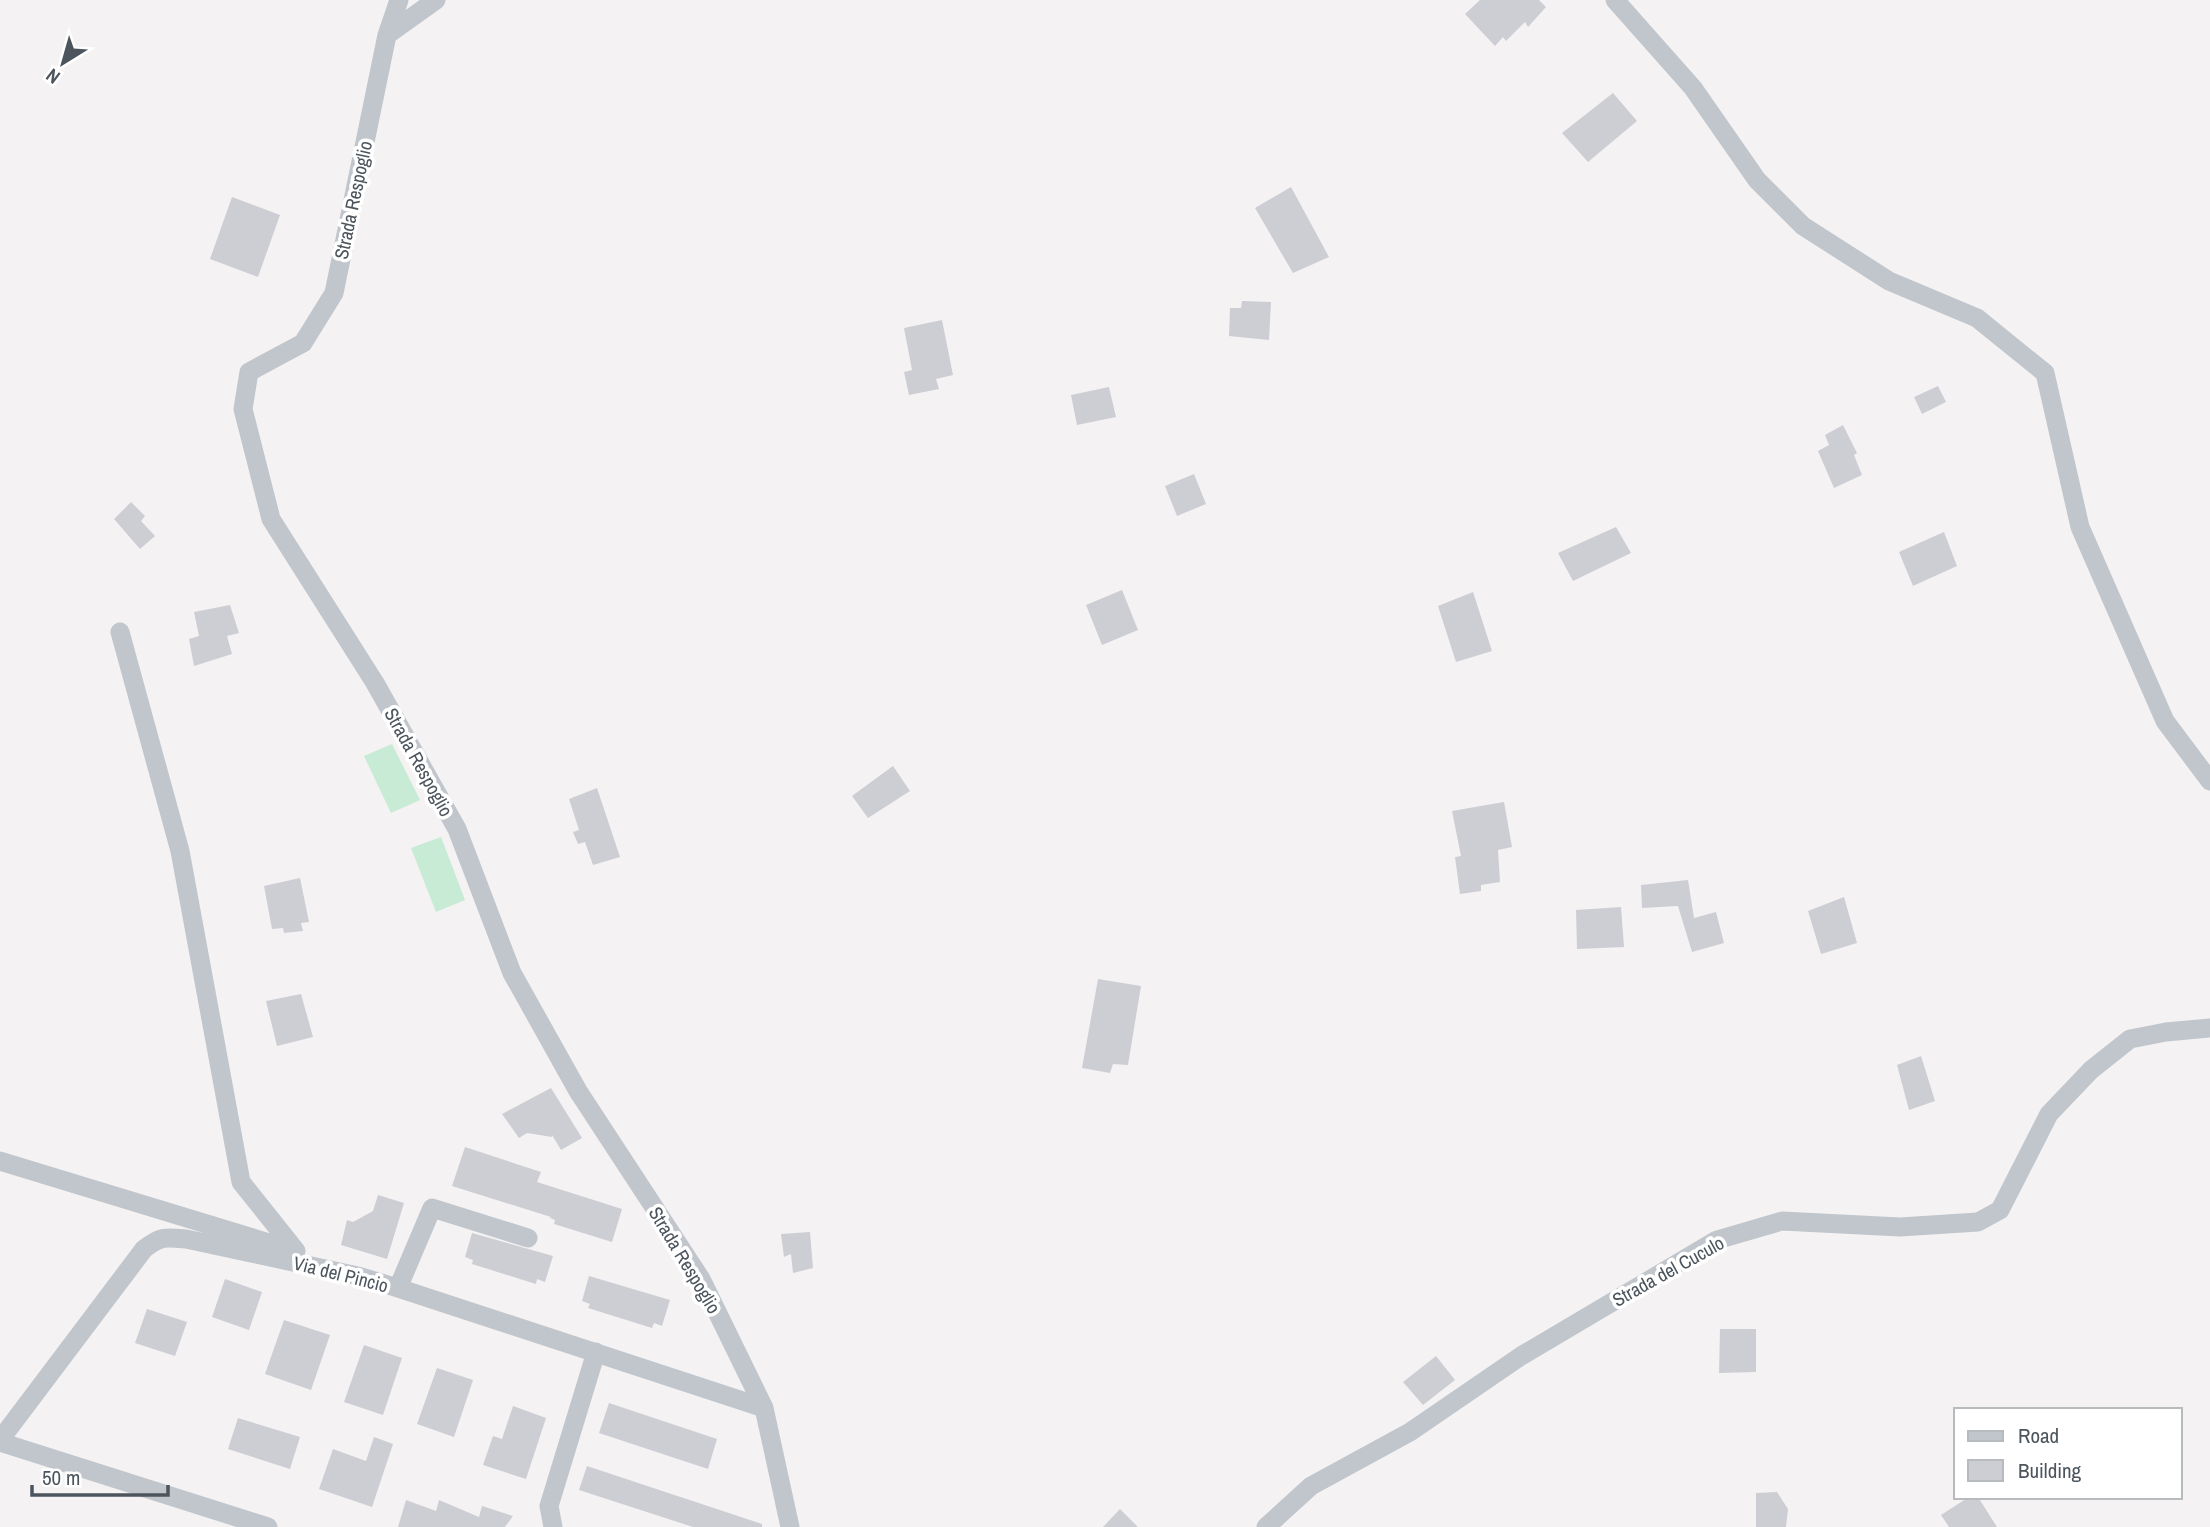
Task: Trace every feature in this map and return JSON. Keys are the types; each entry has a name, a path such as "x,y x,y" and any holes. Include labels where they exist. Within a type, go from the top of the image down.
{"street":[{"name":"Strada Respoglio","path":"399,0 387,35 334,293 303,343 249,372 243,409 271,519 375,683 457,829 512,973 578,1091 701,1279 764,1408 790,1527"},
{"path":"387,35 436,0"},
{"path":"1615,0 1693,88 1757,180 1803,226 1889,281 1977,318 2045,373 2080,527 2165,721 2210,781"},
{"path":"120,632 180,851 241,1182 296,1251"},
{"name":"Strada del Cuculo","path":"1266,1527 1311,1486 1410,1432 1521,1356 1717,1240 1782,1221 1900,1227 1978,1222 2000,1210 2049,1114 2091,1070 2130,1039 2210,1028"},
{"path":"0,1161 296,1251 358,1276"},
{"path":"398,1288 432,1208 528,1238"},
{"name":"Via del Pincio","path":"0,1441 144,1249 158,1238 165,1237 186,1239 358,1276 764,1408"},
{"path":"553,1527 549,1506 596,1352"},
{"path":"0,1441 268,1527"}],"green space":[{"path":"392,744 420,800 391,813 364,756"},
{"path":"441,837 465,900 436,912 411,848"}],"building":[{"path":"1480,0 1539,0 1546,7 1528,27 1525,22 1506,41 1503,37 1495,46 1465,14"},
{"path":"1613,93 1637,121 1588,162 1562,133"},
{"path":"1291,187 1329,257 1293,273 1255,208"},
{"path":"232,197 280,215 258,277 210,259"},
{"path":"1242,301 1271,302 1269,340 1229,336 1230,308 1241,308"},
{"path":"942,320 953,375 936,379 939,389 909,395 904,372 912,370 904,328"},
{"path":"1938,386 1946,402 1922,414 1914,397"},
{"path":"1109,387 1116,417 1077,425 1071,395"},
{"path":"1843,425 1857,453 1854,455 1862,475 1834,488 1818,451 1829,445 1825,435"},
{"path":"1194,474 1206,504 1177,516 1165,486"},
{"path":"131,502 145,516 141,521 155,536 140,549 114,519"},
{"path":"1616,527 1631,553 1573,581 1558,553"},
{"path":"1944,532 1957,566 1913,586 1899,552"},
{"path":"1122,590 1138,630 1102,645 1086,605"},
{"path":"1473,592 1492,651 1456,662 1438,606"},
{"path":"230,605 239,633 227,636 232,654 194,666 189,639 199,636 194,612"},
{"path":"893,766 910,791 868,818 852,796"},
{"path":"597,788 620,857 593,865 585,842 578,844 573,832 579,830 569,799"},
{"path":"1504,802 1512,847 1498,850 1500,882 1481,885 1481,891 1460,894 1455,857 1461,856 1452,811"},
{"path":"300,878 309,922 301,923 303,931 284,933 283,928 272,929 264,886"},
{"path":"1688,880 1694,918 1716,912 1724,943 1692,952 1678,906 1642,908 1641,885"},
{"path":"1844,897 1857,943 1821,954 1808,911"},
{"path":"1621,907 1624,947 1577,949 1576,910"},
{"path":"1098,979 1141,986 1128,1065 1113,1064 1110,1073 1082,1068"},
{"path":"301,994 313,1037 277,1046 266,1001"},
{"path":"1921,1056 1935,1101 1909,1110 1897,1065"},
{"path":"551,1088 582,1138 561,1150 552,1135 527,1133 519,1138 502,1114"},
{"path":"465,1147 541,1172 537,1182 622,1209 612,1242 554,1224 555,1220 551,1217 452,1186"},
{"path":"378,1195 404,1203 387,1259 341,1245 347,1220 353,1222 373,1211"},
{"path":"810,1232 813,1268 793,1273 791,1254 784,1257 781,1234"},
{"path":"472,1233 553,1256 545,1282 537,1279 536,1284 472,1264 473,1260 465,1257"},
{"path":"589,1276 670,1300 662,1326 654,1323 652,1328 588,1308 590,1304 582,1301"},
{"path":"225,1279 262,1292 249,1330 212,1317"},
{"path":"147,1309 187,1322 175,1356 135,1343"},
{"path":"284,1320 330,1335 311,1390 265,1374"},
{"path":"1720,1329 1756,1329 1756,1372 1719,1373"},
{"path":"364,1345 402,1358 383,1415 344,1402"},
{"path":"1436,1356 1455,1380 1423,1405 1403,1382"},
{"path":"437,1368 473,1380 454,1437 417,1424"},
{"path":"609,1403 717,1439 708,1469 599,1433"},
{"path":"513,1406 546,1418 526,1479 483,1465 493,1436 502,1439"},
{"path":"238,1418 300,1437 290,1469 228,1449"},
{"path":"374,1437 393,1444 372,1507 319,1489 333,1449 366,1461"},
{"path":"587,1466 762,1524 762,1527 693,1527 579,1490"},
{"path":"1777,1492 1788,1509 1786,1527 1756,1527 1756,1493"},
{"path":"1966,1499 1979,1499 1997,1527 1949,1527 1941,1515"},
{"path":"406,1500 436,1511 439,1500 479,1517 482,1506 513,1516 505,1527 398,1527"},
{"path":"1120,1509 1138,1527 1103,1527"}]}
